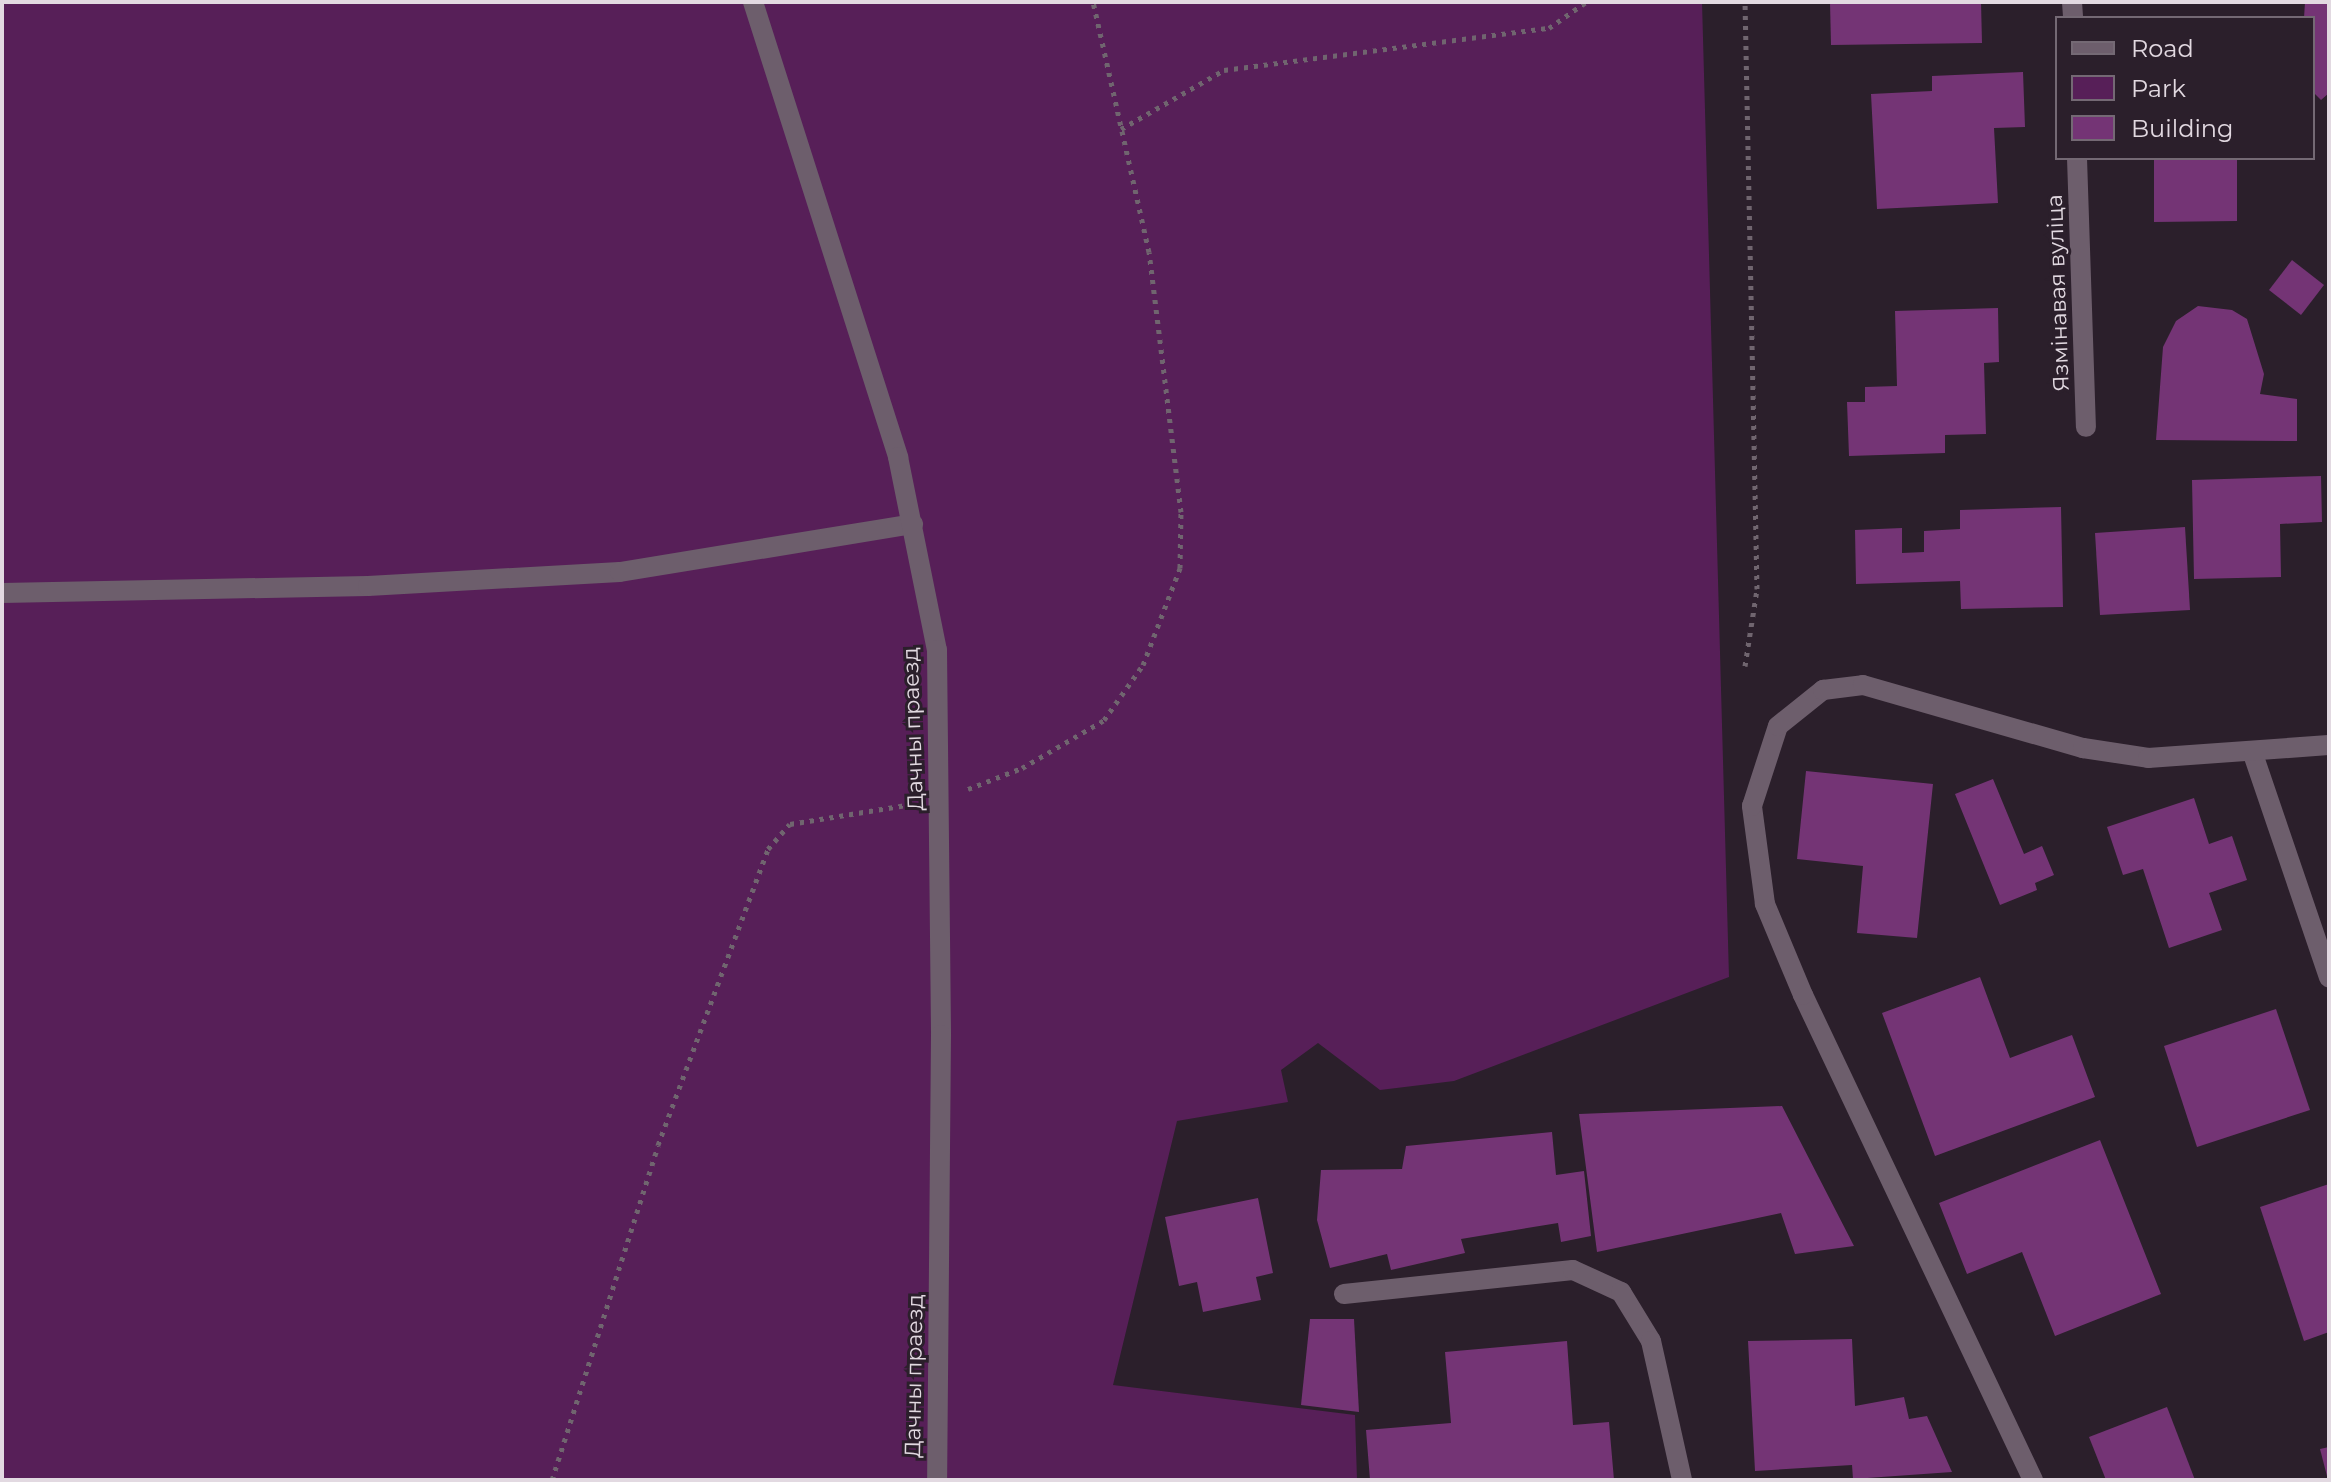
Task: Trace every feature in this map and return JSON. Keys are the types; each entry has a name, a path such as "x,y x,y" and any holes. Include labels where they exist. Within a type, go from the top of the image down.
{"street":[{"name":"Дачны праезд","path":"753,2 877,385 913,524 937,650 940,800 937,1480"},
{"name":"Язмінавая вуліца","path":"2077,160 2086,427"},
{"path":"2,593 368,586 620,572 913,524"},
{"path":"2033,1480 1803,995 1765,904 1752,806 1778,726 1823,690 1863,685 2083,748 2148,758 2253,754 2329,745"},
{"path":"2253,754 2329,977"},
{"path":"1344,1294 1573,1270 1621,1292 1651,1341 1682,1480"}],"path":[{"path":"552,1480 658,1145 768,849 790,824 940,800 1022,768 1104,720 1143,665 1180,568 1181,512 1149,252 1093,2"},
{"path":"1121,129 1224,70 1549,28 1586,2"},
{"path":"1745,2 1757,589 1745,666"}],"green space":[{"path":"2,2 1702,2 1729,977 1454,1081 1380,1090 1318,1043 1281,1070 1288,1102 1177,1121 1113,1385 1355,1415 1357,1480 2,1480"}],"building":[{"path":"1830,2 1981,2 1982,43 1831,45"},
{"path":"2305,2 2329,2 2329,93 2321,100 2315,94 2315,16 2304,16"},
{"path":"2023,72 2025,127 1994,128 1998,203 1877,209 1871,94 1932,91 1932,76"},
{"path":"2154,160 2237,160 2237,221 2154,222"},
{"path":"2292,260 2324,285 2301,315 2269,290"},
{"path":"2198,306 2232,310 2247,319 2264,374 2260,394 2297,399 2297,441 2156,440 2163,347 2176,321"},
{"path":"1998,308 1999,362 1984,363 1986,434 1945,435 1945,453 1849,456 1847,402 1865,402 1865,387 1897,386 1895,311"},
{"path":"2321,476 2322,522 2280,524 2281,577 2194,579 2192,480"},
{"path":"2061,507 2063,607 1961,609 1960,581 1856,584 1855,530 1902,528 1902,553 1924,552 1924,531 1960,529 1960,510"},
{"path":"2185,527 2190,610 2100,615 2095,533"},
{"path":"1806,771 1933,784 1917,938 1857,933 1863,866 1797,859"},
{"path":"1993,779 2024,854 2042,846 2054,875 2035,883 2037,890 2000,905 1955,794"},
{"path":"2194,798 2209,844 2232,836 2247,880 2209,893 2222,930 2169,948 2143,869 2123,875 2107,827"},
{"path":"1980,977 2010,1058 2072,1035 2095,1097 1935,1156 1882,1013"},
{"path":"2276,1009 2310,1110 2197,1147 2164,1046"},
{"path":"1782,1106 1854,1246 1795,1254 1781,1213 1597,1252 1579,1114"},
{"path":"1552,1132 1556,1175 1584,1171 1591,1236 1561,1242 1558,1223 1461,1239 1465,1253 1391,1270 1387,1254 1330,1268 1317,1220 1321,1170 1402,1169 1406,1146"},
{"path":"2100,1140 2161,1294 2055,1336 2022,1252 1967,1274 1939,1203"},
{"path":"2329,1184 2329,1332 2304,1341 2260,1207"},
{"path":"1258,1198 1273,1273 1256,1277 1261,1300 1203,1312 1197,1282 1179,1286 1165,1217"},
{"path":"1310,1319 1354,1319 1359,1412 1301,1405"},
{"path":"1852,1339 1855,1406 1904,1397 1909,1419 1927,1416 1952,1472 1853,1479 1852,1465 1755,1471 1748,1341"},
{"path":"1567,1341 1573,1425 1609,1422 1614,1480 1370,1480 1366,1430 1451,1423 1445,1352"},
{"path":"2167,1407 2195,1480 2106,1480 2089,1437"},
{"path":"2329,1447 2329,1480 2328,1480 2320,1449"}]}
